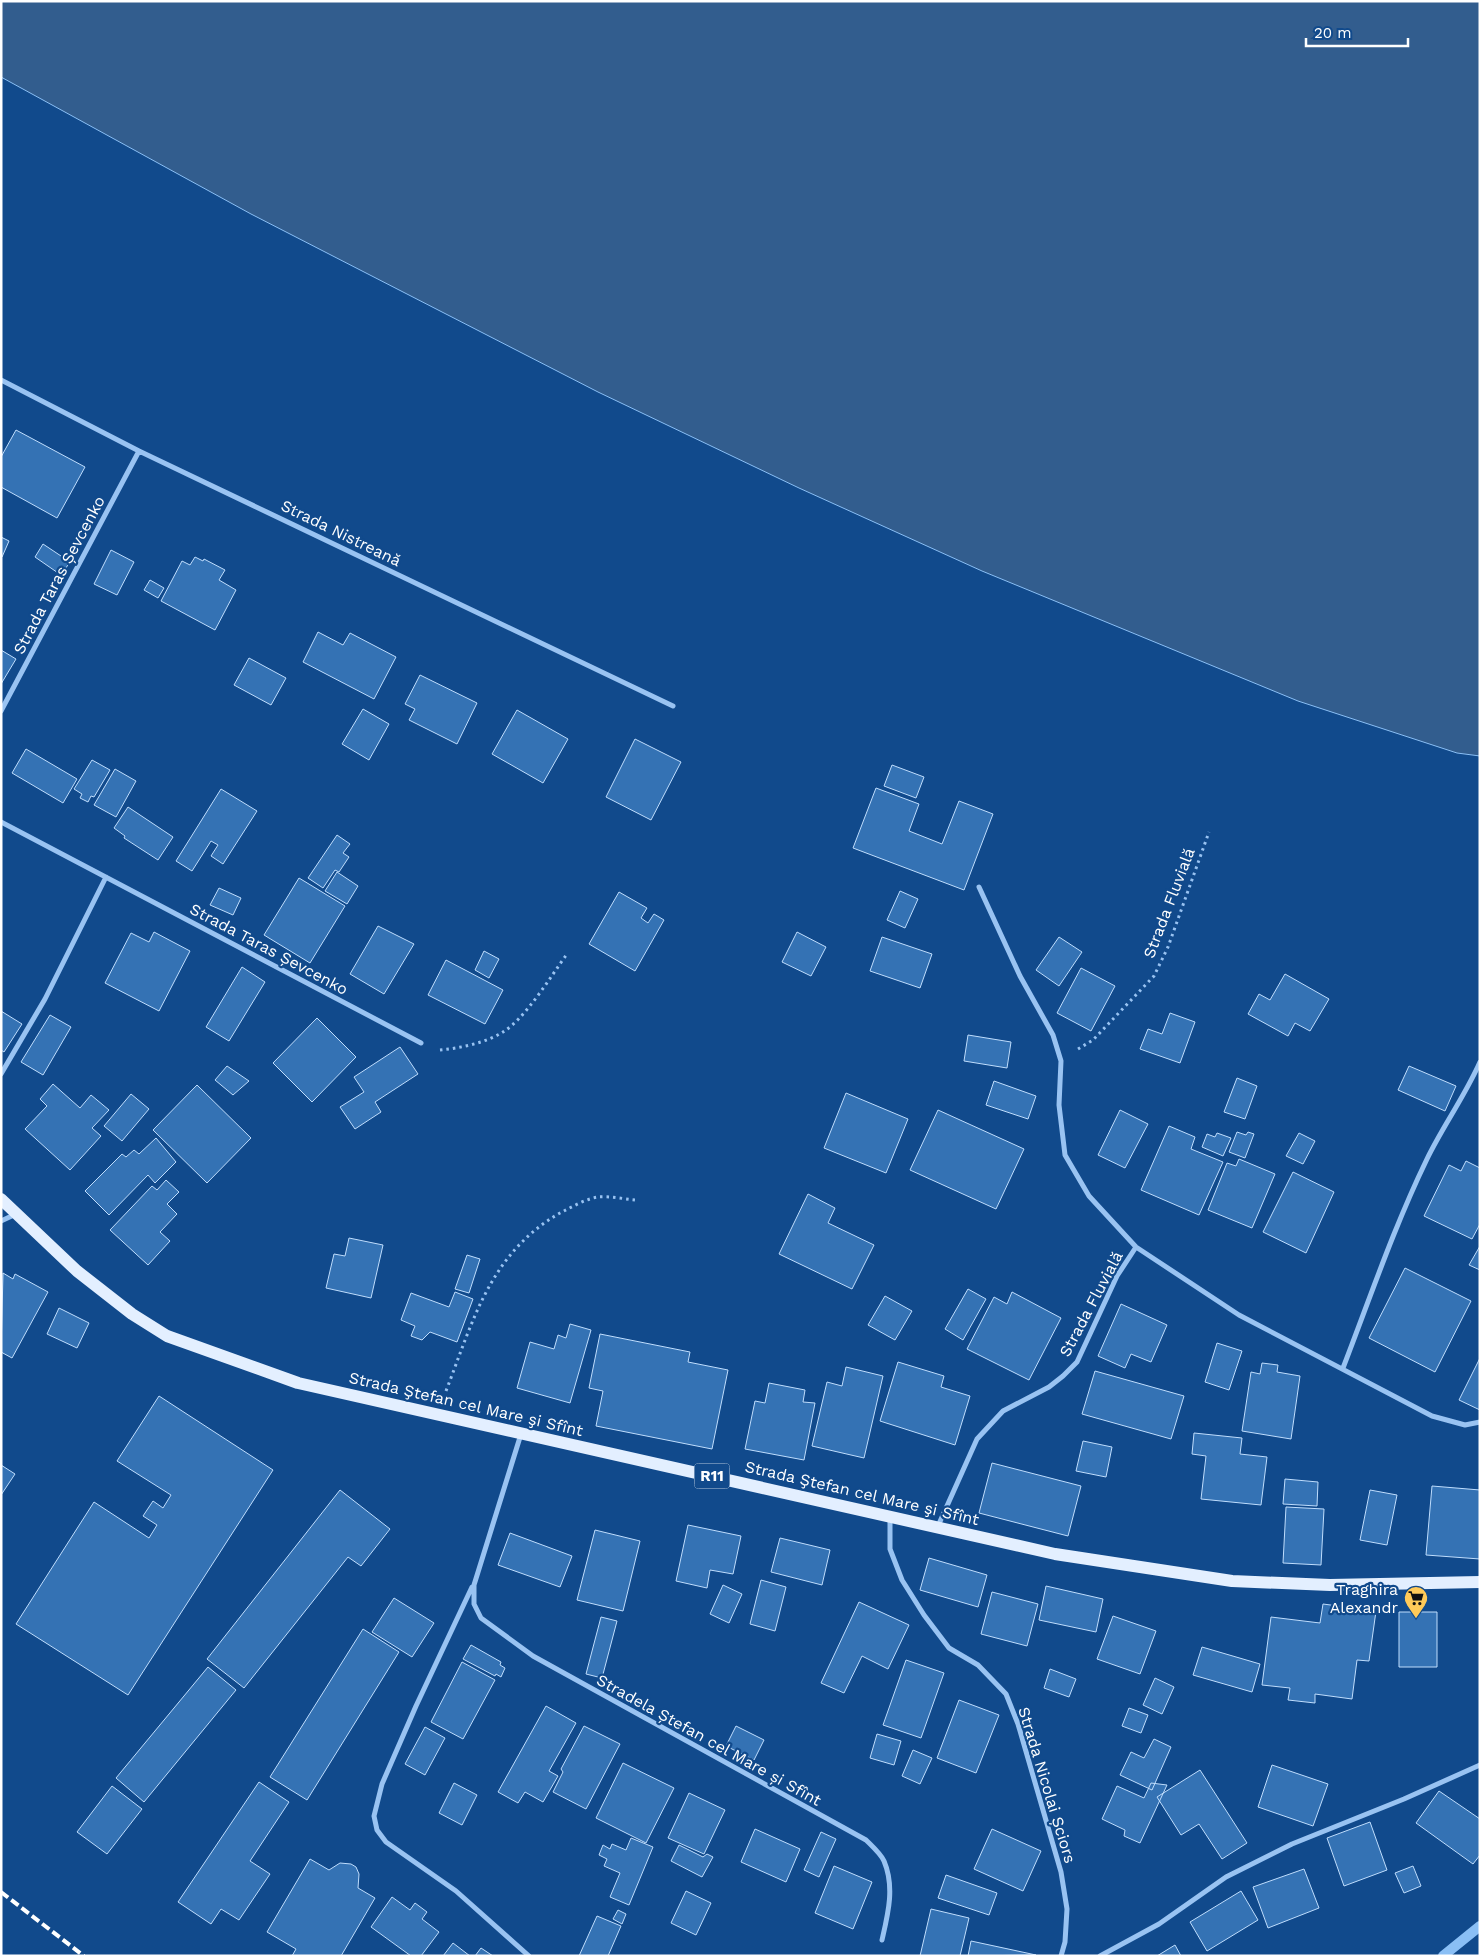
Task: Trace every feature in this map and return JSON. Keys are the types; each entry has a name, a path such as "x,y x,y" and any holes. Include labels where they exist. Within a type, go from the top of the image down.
{"main road":[{"name":"Strada Ştefan cel Mare şi Sfînt","path":"1,1199 77,1271 132,1314 167,1336 298,1383 938,1526 1055,1554 1232,1581 1330,1585 1480,1582"}],"street":[{"name":"Strada Nistreană","path":"1,380 139,451 673,706"},
{"name":"Strada Taras Șevcenko","path":"1,711 139,451"},
{"name":"Strada Taras Șevcenko","path":"1,822 421,1043"},
{"path":"1,1074 45,999 106,878"},
{"name":"Strada Fluvială","path":"979,887 1020,976 1054,1035 1061,1061 1059,1105 1065,1155 1088,1196 1136,1247 1239,1315 1432,1416 1465,1424 1480,1422"},
{"path":"1343,1368 1403,1210 1428,1157 1468,1088 1480,1062"},
{"path":"1,1221 16,1214"},
{"name":"Strada Fluvială","path":"938,1526 977,1439 1003,1411 1049,1387 1077,1362 1117,1276 1136,1247"},
{"name":"Stradela Ștefan cel Mare și Sfînt","path":"521,1434 474,1585 416,1706 382,1784 374,1816 377,1830 386,1842 456,1891 528,1956"},
{"name":"Strada Nicolai Șciors","path":"890,1516 890,1549 902,1580 924,1615 949,1648 978,1666 1006,1694 1018,1724 1062,1872 1067,1909 1065,1942 1061,1956"},
{"name":"Stradela Ștefan cel Mare și Sfînt","path":"474,1585 474,1604 481,1618 533,1656 866,1840 884,1860 889,1880 890,1906 882,1940"},
{"path":"1100,1956 1159,1924 1226,1877 1292,1844 1404,1799 1480,1765"}],"path":[{"name":"Strada Fluvială","path":"1061,1061 1093,1040 1154,976 1168,947 1209,832"},
{"path":"421,1043 440,1050 473,1044 503,1032 519,1018 567,954"},
{"path":"437,1415 483,1297 504,1262 526,1236 577,1204 598,1197 636,1200"}],"water":[{"path":"1,1 1480,1 1480,756 1457,753 1298,701 982,571 799,488 598,392 251,214 1,77"}],"building":[{"path":"16,430 85,467 57,518 1,487 1,457"},
{"path":"1,537 9,541 2,557 1,557"},
{"path":"43,544 70,562 61,575 35,557"},
{"path":"111,550 134,562 117,595 94,584"},
{"path":"195,557 203,561 204,559 225,570 219,580 236,590 215,630 161,601 182,561 190,565"},
{"path":"150,580 164,588 158,598 144,590"},
{"path":"318,632 343,645 350,633 396,657 374,699 303,662"},
{"path":"1,650 16,659 1,684"},
{"path":"249,658 286,678 271,705 234,685"},
{"path":"420,675 477,703 457,744 409,720 415,709 405,704"},
{"path":"363,709 389,724 369,760 342,744"},
{"path":"517,710 568,739 543,783 492,754"},
{"path":"635,739 681,762 651,820 606,797"},
{"path":"26,749 77,779 63,803 12,773"},
{"path":"92,760 110,770 94,797 91,796 88,802 80,798 82,794 74,789"},
{"path":"892,765 924,777 916,798 884,786"},
{"path":"115,769 136,781 116,817 94,805"},
{"path":"876,788 919,804 909,831 942,844 959,801 993,814 964,890 853,848"},
{"path":"221,789 257,811 223,864 211,856 218,845 211,841 192,871 176,861"},
{"path":"128,807 173,837 158,860 124,838 125,836 114,828"},
{"path":"337,835 350,844 343,853 349,857 339,872 335,870 323,888 308,878"},
{"path":"337,872 358,886 347,904 325,891"},
{"path":"299,878 345,906 310,963 264,935"},
{"path":"219,888 241,898 233,915 210,905"},
{"path":"900,891 918,899 905,928 887,920"},
{"path":"619,892 647,908 641,918 648,923 654,914 664,920 635,971 589,944"},
{"path":"378,926 414,944 384,994 350,974"},
{"path":"154,932 190,951 159,1011 105,983 131,933 149,942"},
{"path":"797,932 826,947 811,976 782,962"},
{"path":"882,937 932,954 920,988 870,971"},
{"path":"1059,937 1082,952 1059,986 1036,970"},
{"path":"484,951 499,959 489,978 475,970"},
{"path":"446,960 503,990 485,1024 428,995"},
{"path":"242,967 265,982 229,1041 206,1027"},
{"path":"1081,968 1115,986 1091,1031 1057,1013"},
{"path":"1285,974 1329,999 1310,1031 1295,1023 1288,1036 1248,1014 1259,994 1270,1000"},
{"path":"1,1011 22,1024 4,1052 1,1050"},
{"path":"1170,1013 1195,1022 1180,1063 1140,1049 1148,1029 1162,1034"},
{"path":"50,1015 71,1027 43,1075 21,1062"},
{"path":"317,1018 356,1057 312,1102 273,1063"},
{"path":"968,1035 1011,1042 1007,1068 964,1061"},
{"path":"400,1047 418,1074 375,1102 381,1112 355,1129 340,1107 364,1092 354,1077"},
{"path":"227,1066 249,1081 233,1095 215,1080"},
{"path":"1409,1066 1456,1086 1445,1111 1398,1090"},
{"path":"1237,1078 1257,1086 1245,1119 1224,1112"},
{"path":"994,1081 1036,1096 1028,1119 986,1105"},
{"path":"53,1084 80,1108 91,1095 109,1110 92,1128 101,1136 70,1170 25,1129 47,1106 40,1099"},
{"path":"197,1085 251,1138 207,1183 153,1130"},
{"path":"846,1093 908,1119 886,1173 824,1148"},
{"path":"131,1094 149,1109 122,1141 104,1126"},
{"path":"938,1110 1024,1149 996,1209 910,1170"},
{"path":"1120,1110 1148,1124 1125,1168 1098,1155"},
{"path":"1169,1126 1195,1137 1191,1149 1223,1162 1199,1215 1141,1190"},
{"path":"1237,1132 1246,1135 1248,1132 1254,1134 1245,1158 1229,1152"},
{"path":"1217,1133 1231,1138 1223,1156 1202,1147 1207,1134 1215,1137"},
{"path":"1299,1133 1315,1141 1303,1164 1286,1156"},
{"path":"156,1138 176,1162 155,1183 148,1175 109,1215 85,1191 122,1154 126,1157 134,1150 139,1154"},
{"path":"1239,1159 1275,1174 1252,1228 1208,1210 1227,1163 1236,1166"},
{"path":"1466,1161 1480,1168 1480,1224 1472,1239 1424,1216 1449,1165 1461,1171"},
{"path":"1293,1172 1334,1192 1306,1253 1263,1232"},
{"path":"166,1180 179,1192 167,1204 177,1214 160,1232 170,1241 148,1265 110,1230 152,1186 157,1190"},
{"path":"808,1194 835,1208 828,1223 874,1245 852,1289 779,1254"},
{"path":"349,1238 383,1245 371,1298 326,1288 334,1254 345,1256"},
{"path":"1480,1246 1480,1270 1469,1265"},
{"path":"467,1255 480,1259 469,1293 455,1289"},
{"path":"1405,1268 1471,1301 1435,1372 1369,1338"},
{"path":"3,1273 13,1279 15,1274 48,1292 12,1358 1,1352"},
{"path":"968,1289 986,1299 963,1340 945,1329"},
{"path":"455,1292 473,1299 457,1342 430,1332 422,1340 411,1336 415,1326 401,1320 411,1293 449,1307"},
{"path":"1012,1292 1061,1318 1029,1380 967,1349 994,1297 1007,1304"},
{"path":"885,1296 912,1311 895,1340 868,1325"},
{"path":"1121,1304 1167,1325 1151,1362 1131,1354 1125,1368 1098,1356"},
{"path":"59,1308 89,1323 77,1348 47,1334"},
{"path":"570,1324 591,1330 570,1403 517,1388 530,1342 554,1349 558,1335 566,1338"},
{"path":"600,1334 690,1352 688,1362 728,1370 712,1449 596,1426 603,1391 589,1388"},
{"path":"1217,1343 1242,1351 1229,1390 1205,1382"},
{"path":"1480,1358 1480,1410 1459,1400"},
{"path":"898,1362 944,1376 941,1387 970,1396 955,1445 880,1421"},
{"path":"1262,1363 1278,1365 1277,1372 1300,1376 1291,1439 1242,1431 1251,1372 1260,1374"},
{"path":"846,1367 883,1376 864,1458 812,1446 827,1382 842,1386"},
{"path":"1095,1371 1184,1396 1171,1439 1082,1414"},
{"path":"769,1383 805,1390 803,1402 815,1403 804,1460 745,1449 755,1401 765,1403"},
{"path":"159,1396 273,1470 128,1695 16,1624 94,1502 149,1538 157,1525 143,1516 153,1501 163,1508 171,1495 117,1461"},
{"path":"1194,1433 1242,1438 1240,1454 1267,1457 1261,1505 1201,1499 1206,1456 1192,1454"},
{"path":"1083,1441 1112,1447 1106,1477 1076,1471"},
{"path":"992,1463 1081,1486 1068,1536 979,1513"},
{"path":"1,1465 15,1474 1,1495"},
{"path":"1285,1479 1318,1482 1317,1506 1283,1504"},
{"path":"1432,1486 1480,1490 1480,1559 1426,1555"},
{"path":"340,1490 390,1529 361,1566 348,1557 244,1688 207,1659"},
{"path":"1370,1490 1397,1495 1387,1545 1360,1540"},
{"path":"1286,1507 1324,1509 1321,1565 1283,1563"},
{"path":"688,1525 741,1536 733,1574 710,1570 707,1588 676,1581"},
{"path":"595,1530 640,1541 623,1611 577,1600"},
{"path":"510,1533 572,1556 560,1587 498,1565"},
{"path":"780,1538 830,1550 822,1585 771,1572"},
{"path":"929,1558 987,1575 978,1607 920,1590"},
{"path":"761,1580 786,1587 775,1631 750,1624"},
{"path":"723,1585 742,1594 729,1623 710,1614"},
{"path":"1046,1586 1103,1599 1096,1632 1039,1620"},
{"path":"992,1592 1038,1604 1027,1646 981,1634"},
{"path":"394,1598 434,1623 412,1657 372,1632"},
{"path":"859,1602 909,1625 888,1669 862,1656 844,1693 821,1683"},
{"path":"1323,1604 1376,1611 1369,1661 1357,1660 1352,1699 1315,1694 1315,1703 1288,1700 1290,1688 1262,1685 1271,1617 1320,1623"},
{"path":"1399,1612 1437,1612 1437,1667 1399,1667"},
{"path":"1113,1616 1156,1631 1140,1674 1097,1659"},
{"path":"601,1617 617,1621 602,1678 586,1674"},
{"path":"363,1629 399,1652 307,1800 270,1777"},
{"path":"471,1645 501,1662 500,1665 505,1668 501,1677 496,1674 495,1676 463,1659"},
{"path":"1202,1647 1260,1664 1252,1692 1193,1675"},
{"path":"906,1660 944,1673 921,1738 883,1725"},
{"path":"462,1662 495,1680 463,1739 431,1722"},
{"path":"208,1667 236,1690 144,1802 116,1778"},
{"path":"1050,1669 1076,1679 1069,1697 1044,1688"},
{"path":"1155,1678 1174,1687 1162,1714 1143,1705"},
{"path":"959,1700 999,1715 976,1773 937,1758"},
{"path":"546,1706 576,1723 549,1771 558,1776 543,1802 525,1792 518,1803 498,1792"},
{"path":"1129,1708 1148,1715 1141,1733 1122,1726"},
{"path":"584,1726 620,1744 586,1809 553,1792 563,1772 561,1769"},
{"path":"736,1726 764,1740 754,1760 726,1746"},
{"path":"425,1727 445,1738 425,1775 405,1764"},
{"path":"877,1734 901,1741 894,1765 870,1758"},
{"path":"1154,1739 1171,1747 1152,1790 1120,1775 1131,1752 1144,1758"},
{"path":"913,1750 932,1758 920,1784 902,1776"},
{"path":"623,1763 674,1788 646,1843 596,1818"},
{"path":"1272,1765 1328,1784 1313,1826 1258,1807"},
{"path":"1200,1770 1247,1843 1222,1859 1199,1824 1181,1835 1157,1797"},
{"path":"259,1782 289,1802 250,1861 270,1874 239,1920 221,1909 211,1924 178,1902"},
{"path":"454,1783 477,1795 462,1825 439,1813"},
{"path":"1151,1783 1167,1785 1140,1843 1124,1836 1125,1830 1102,1819 1117,1786 1144,1798"},
{"path":"112,1786 142,1809 107,1854 77,1832"},
{"path":"1439,1791 1480,1819 1480,1855 1473,1864 1416,1823"},
{"path":"689,1793 725,1810 704,1854 668,1838"},
{"path":"1370,1822 1387,1870 1344,1886 1327,1838"},
{"path":"755,1829 800,1849 786,1882 741,1862"},
{"path":"992,1829 1041,1851 1023,1891 974,1869"},
{"path":"821,1832 836,1839 819,1877 804,1870"},
{"path":"631,1838 653,1847 629,1905 610,1897 620,1873 604,1866 607,1859 599,1855 603,1845 610,1849 612,1844 626,1850"},
{"path":"679,1845 703,1857 707,1854 713,1857 702,1877 671,1861"},
{"path":"310,1859 329,1870 340,1863 351,1864 356,1867 359,1874 358,1888 375,1898 341,1956 292,1956 296,1949 267,1932"},
{"path":"834,1866 872,1882 853,1929 815,1913"},
{"path":"1413,1866 1421,1886 1404,1893 1395,1873"},
{"path":"1304,1869 1319,1908 1268,1928 1253,1887"},
{"path":"946,1875 997,1893 989,1915 938,1898"},
{"path":"686,1891 711,1903 696,1935 671,1923"},
{"path":"1241,1891 1258,1920 1207,1951 1190,1922"},
{"path":"392,1897 410,1910 415,1903 427,1912 422,1919 439,1932 421,1956 411,1956 371,1927"},
{"path":"931,1909 969,1918 960,1956 920,1956"},
{"path":"618,1910 626,1914 622,1924 613,1919"},
{"path":"597,1916 621,1926 608,1956 579,1956"},
{"path":"971,1941 1036,1955 968,1956"},
{"path":"453,1943 470,1956 443,1956"},
{"path":"1175,1945 1181,1956 1157,1956"},
{"path":"481,1948 493,1956 475,1956"}],"waterway":[{"path":"1443,1956 1480,1926"}],"railway":[{"path":"1,1892 84,1956"}],"place":[{"name":"Traghira Alexandr","path":"1416,1619"}]}
